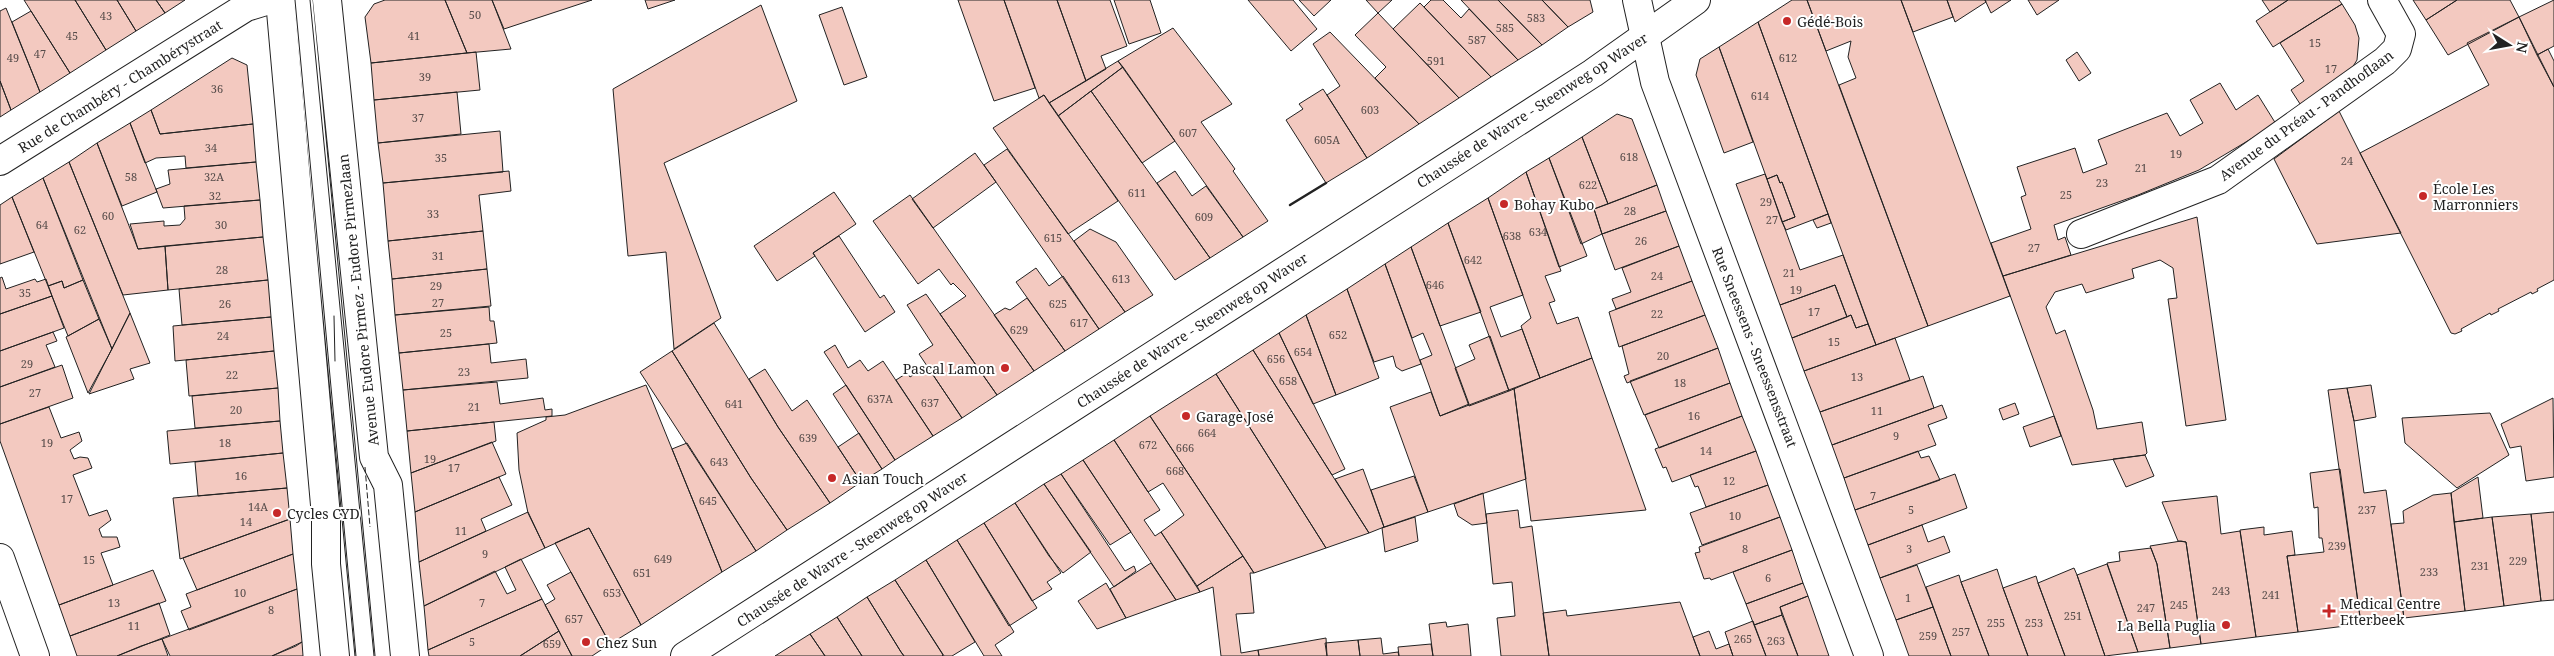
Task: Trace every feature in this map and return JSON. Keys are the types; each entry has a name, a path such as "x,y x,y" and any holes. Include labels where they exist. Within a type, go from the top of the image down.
{"street":[{"name":"Rue de Chambéry - Chambérystraat","path":"0,161 246,7 269,0"},
{"path":"280,0 326,516 326,564 335,656"},
{"name":"Avenue Eudore Pirmez - Eudore Pirmezlaan","path":"327,0 374,458 388,485 405,656"},
{"name":"Rue Sneessens - Sneessensstraat","path":"1637,0 1655,82 1870,656"},
{"name":"Chaussée de Wavre - Steenweg op Waver","path":"686,656 1569,88 1696,0"},
{"name":"Avenue du Préau - Pandhoflaan","path":"2082,234 2218,180 2385,61 2397,49 2401,34 2382,0"},
{"path":"0,558 35,656"}],"lane":[{"name":"Avenue Eudore Pirmez - Eudore Pirmezlaan","path":"303,0 365,656"}],"building":[{"path":"24,0 75,0 106,50 70,73"},
{"path":"75,0 117,0 136,31 106,50"},
{"path":"117,0 156,0 165,13 136,31"},
{"path":"156,0 185,0 165,13"},
{"path":"385,0 445,0 467,53 371,63 365,17 374,4"},
{"path":"445,0 492,0 511,49 467,53"},
{"path":"492,0 592,0 504,29"},
{"path":"645,0 675,0 648,9"},
{"path":"958,0 1004,0 1035,88 994,101"},
{"path":"1004,0 1057,0 1086,81 1049,103 1044,95 1039,98"},
{"path":"1057,0 1110,0 1127,46 1101,56 1106,69 1086,81"},
{"path":"1114,0 1150,0 1161,33 1129,44"},
{"path":"1248,0 1293,0 1317,29 1291,51"},
{"path":"1299,0 1331,0 1314,16"},
{"path":"1366,0 1392,0 1378,13"},
{"path":"1431,0 1443,0 1461,18 1469,9 1518,60 1491,77 1424,7"},
{"path":"1461,0 1498,0 1542,45 1518,60"},
{"path":"1498,0 1542,0 1568,27 1542,45"},
{"path":"1542,0 1590,0 1593,12 1568,27"},
{"path":"1792,0 1807,0 1928,326 1876,345 1758,22"},
{"path":"1807,0 1901,0 2010,296 1928,326 1839,85 1856,78 1848,57 1851,41 1826,51"},
{"path":"1901,0 1947,0 1953,17 1913,32"},
{"path":"1947,0 1985,0 1986,2 1955,22"},
{"path":"1985,0 2011,0 1991,13"},
{"path":"2028,0 2059,0 2037,15"},
{"path":"2262,0 2288,0 2270,12"},
{"path":"2288,0 2339,0 2342,4 2273,47 2256,21"},
{"path":"2413,0 2457,0 2426,20"},
{"path":"2457,0 2510,0 2519,17 2448,55 2426,20"},
{"path":"2554,0 2554,46 2537,55 2519,17"},
{"path":"1420,3 1491,77 1459,98 1393,29"},
{"path":"2342,4 2355,25 2359,38 2357,60 2352,68 2302,107 2291,90 2304,81 2280,43"},
{"path":"761,5 797,101 664,163 721,318 674,349 666,252 628,256 613,89"},
{"path":"842,7 867,77 844,85 819,15"},
{"path":"6,8 40,92 11,110 0,81 0,11"},
{"path":"31,11 70,73 40,92 12,22"},
{"path":"1378,13 1459,98 1419,124 1375,78 1386,67 1355,35"},
{"path":"2519,17 2554,87 2554,280 2537,289 2538,291 2532,294 2531,292 2498,309 2499,311 2491,315 2490,313 2455,334 2451,333 2360,153 2489,85 2467,43"},
{"path":"1758,22 1828,214 1786,230 1782,222 1795,217 1782,182 1780,183 1777,175 1767,179 1719,47"},
{"path":"1173,28 1232,104 1201,122 1235,169 1233,171 1268,221 1243,237 1118,61"},
{"path":"1330,32 1419,124 1367,158 1327,95 1340,86 1313,44"},
{"path":"1719,47 1753,142 1724,153 1696,75 1700,59"},
{"path":"2548,49 2554,61 2554,87 2537,55"},
{"path":"476,52 480,90 374,100 371,63"},
{"path":"2077,52 2091,73 2079,81 2066,60"},
{"path":"232,58 247,65 253,124 160,134 151,110"},
{"path":"1118,61 1123,67 1058,116 1049,103"},
{"path":"1123,67 1175,141 1142,163 1091,91"},
{"path":"0,81 11,110 0,117"},
{"path":"2220,83 2236,110 2258,95 2276,124 2199,170 2138,195 2054,225 2058,240 2065,237 2071,255 2003,276 1991,243 2031,229 2021,197 2026,195 2017,167 2075,148 2083,173 2107,164 2098,140 2167,113 2180,136 2203,123 2190,100"},
{"path":"1323,89 1367,158 1326,183 1286,120 1303,109 1299,104"},
{"path":"1091,91 1210,258 1175,280 1058,116"},
{"path":"457,92 461,134 378,143 374,100"},
{"path":"1044,95 1118,201 1068,234 993,128"},
{"path":"151,110 160,134 253,124 256,162 186,168 185,156 156,158 145,163 130,123"},
{"path":"2339,111 2401,233 2317,244 2274,159"},
{"path":"1617,114 1632,119 1657,185 1608,204 1582,137"},
{"path":"130,123 157,192 122,206 97,143"},
{"path":"500,131 503,172 383,183 378,143"},
{"path":"1582,137 1608,204 1594,209 1602,234 1581,244 1549,158"},
{"path":"97,143 138,249 165,246 168,290 123,295 69,162"},
{"path":"1007,149 1125,312 1099,329 984,165"},
{"path":"975,153 996,182 933,228 912,199"},
{"path":"1549,158 1587,256 1559,267 1526,172"},
{"path":"69,162 130,313 112,349 43,178"},
{"path":"256,162 260,200 163,208 156,189 170,184 168,170"},
{"path":"509,171 511,191 479,195 483,231 388,241 383,183"},
{"path":"1175,171 1192,196 1206,186 1243,237 1210,258 1157,183"},
{"path":"1526,172 1561,271 1545,276 1555,301 1549,303 1557,324 1578,317 1592,358 1540,378 1521,326 1531,318 1488,198"},
{"path":"1765,174 1800,270 1843,255 1868,324 1856,328 1851,315 1847,317 1835,285 1780,305 1736,184"},
{"path":"1777,175 1780,183 1782,182 1795,217 1782,222 1767,179"},
{"path":"43,178 83,280 64,288 62,281 48,286 12,197"},
{"path":"1657,185 1666,211 1602,234 1594,209"},
{"path":"834,192 856,224 813,253 815,256 777,281 754,246"},
{"path":"910,195 1034,371 997,395 940,314 966,296 953,283 951,285 939,269 918,284 873,221"},
{"path":"12,197 34,252 0,264 0,205"},
{"path":"1488,198 1523,295 1490,307 1501,337 1522,329 1540,378 1509,391 1448,223"},
{"path":"260,200 263,237 138,249 130,224 164,221 164,226 180,225 185,219 184,206"},
{"path":"1666,211 1679,246 1615,270 1602,234"},
{"path":"1828,214 1831,223 1817,228 1813,220"},
{"path":"2197,217 2226,420 2186,426 2168,299 2177,298 2173,268 2160,260 2132,269 2134,278 2086,293 2082,284 2055,292 2046,307 2056,334 2065,330 2093,410 2097,429 2142,422 2147,453 2145,455 2072,465 2003,276"},
{"path":"1448,223 1481,312 1440,326 1411,247"},
{"path":"1090,229 1116,242 1153,295 1125,312 1074,241"},
{"path":"483,231 487,269 392,279 388,241"},
{"path":"839,236 880,298 884,295 895,312 865,332 813,253"},
{"path":"263,237 268,280 168,290 165,246"},
{"path":"1679,246 1692,281 1616,309 1612,299 1631,292 1622,268"},
{"path":"1411,247 1469,404 1440,416 1420,360 1432,355 1423,333 1412,338 1385,264"},
{"path":"1385,264 1421,364 1402,371 1396,367 1393,356 1374,362 1347,289"},
{"path":"1036,268 1049,286 1063,276 1099,329 1065,351 1016,282"},
{"path":"487,269 491,306 395,315 392,279"},
{"path":"2,277 6,289 35,279 37,282 46,279 52,296 0,314 0,278"},
{"path":"83,280 99,319 68,336 48,286 62,281 64,288"},
{"path":"268,280 271,317 182,325 179,289"},
{"path":"1692,281 1705,315 1619,347 1609,312"},
{"path":"1835,285 1847,317 1792,338 1780,305"},
{"path":"1347,289 1379,378 1336,395 1306,315"},
{"path":"926,294 997,395 962,418 919,354 933,345 907,305"},
{"path":"52,296 64,328 0,351 0,314"},
{"path":"1027,298 1065,351 1034,371 994,315 1005,308 1010,310"},
{"path":"489,307 490,321 494,321 497,343 399,353 395,315"},
{"path":"130,313 150,363 130,369 134,379 89,394"},
{"path":"1306,315 1336,395 1313,404 1279,333"},
{"path":"1705,315 1718,348 1627,383 1624,376 1629,374 1622,346"},
{"path":"1851,315 1856,328 1868,324 1876,345 1804,371 1792,338"},
{"path":"271,317 274,351 175,361 173,326"},
{"path":"99,319 112,349 88,393 66,337"},
{"path":"714,323 778,427 830,503 787,530 751,478 672,351"},
{"path":"53,332 57,341 46,345 55,367 0,387 0,351"},
{"path":"1279,333 1345,469 1332,475 1253,350"},
{"path":"1490,336 1509,391 1469,406 1455,368 1475,359 1469,345"},
{"path":"1895,338 1910,380 1820,412 1804,371"},
{"path":"489,344 491,363 526,359 528,378 403,390 399,353"},
{"path":"835,345 848,368 860,360 868,371 883,361 933,436 895,460 824,352"},
{"path":"1718,348 1730,383 1644,415 1630,381"},
{"path":"1253,350 1369,533 1326,548 1216,374"},
{"path":"274,351 278,388 189,396 186,360"},
{"path":"672,351 751,478 787,530 756,551 640,372"},
{"path":"1592,358 1646,510 1531,521 1514,388"},
{"path":"62,365 73,398 0,424 0,387"},
{"path":"927,366 962,418 933,436 896,380 907,373 910,377"},
{"path":"765,369 792,411 807,400 861,482 830,503 778,427 749,379"},
{"path":"1216,374 1326,548 1254,573 1150,416"},
{"path":"1923,376 1934,408 1832,445 1820,412"},
{"path":"497,382 500,404 543,398 545,410 552,409 552,416 407,431 403,390"},
{"path":"1730,383 1742,416 1659,448 1645,415"},
{"path":"646,385 722,572 641,625 589,528 545,548 528,513 519,470 517,433 546,420 546,417 565,415"},
{"path":"846,385 895,460 882,469 833,394"},
{"path":"2371,385 2376,417 2354,421 2347,388"},
{"path":"278,388 280,421 195,428 192,396"},
{"path":"1514,388 1526,479 1428,512 1390,407 1431,392 1440,416"},
{"path":"2347,388 2354,421 2364,493 2386,490 2404,618 2361,624 2328,390"},
{"path":"2553,398 2554,477 2526,481 2521,446 2510,448 2501,424"},
{"path":"2015,403 2019,414 2003,420 1999,409"},
{"path":"1942,405 1947,418 1928,425 1936,445 1844,478 1832,445"},
{"path":"49,407 61,438 79,432 82,441 70,450 74,459 80,457 88,458 92,468 73,475 89,516 107,510 111,520 99,529 102,537 117,537 120,547 101,553 113,585 59,605 0,441 0,424"},
{"path":"2490,413 2509,455 2457,488 2405,443 2402,418"},
{"path":"1150,416 1243,556 1197,586 1161,532 1184,515 1163,483 1148,492 1114,440"},
{"path":"1742,416 1756,451 1672,482 1666,467 1663,468 1655,449"},
{"path":"2054,416 2061,436 2030,447 2023,427"},
{"path":"280,421 283,453 170,464 167,431"},
{"path":"494,422 496,441 411,473 407,431"},
{"path":"859,433 882,469 861,482 838,447"},
{"path":"1114,440 1160,510 1144,520 1155,536 1161,532 1200,592 1176,600 1083,460"},
{"path":"492,442 506,474 415,512 411,473"},
{"path":"687,443 756,551 722,572 672,449"},
{"path":"1756,451 1768,485 1706,507 1698,486 1695,487 1690,475"},
{"path":"1918,451 1921,458 1929,456 1940,480 1855,510 1844,478"},
{"path":"283,453 287,488 198,496 195,462"},
{"path":"2145,455 2154,476 2126,487 2113,459"},
{"path":"1083,460 1131,532 1110,545 1061,474"},
{"path":"1363,469 1384,527 1369,533 1335,479"},
{"path":"2340,469 2361,624 2298,632 2287,556 2324,552 2322,538 2319,538 2318,507 2314,508 2310,473"},
{"path":"1061,474 1125,571 1134,566 1136,571 1114,587 1044,484"},
{"path":"1955,474 1967,508 1868,545 1855,510"},
{"path":"1414,476 1428,512 1384,527 1371,490"},
{"path":"499,477 512,505 481,519 486,531 419,562 415,512"},
{"path":"2478,477 2483,518 2454,522 2451,493"},
{"path":"1044,484 1091,552 1063,573 1049,556 1015,503"},
{"path":"1768,485 1780,517 1702,545 1690,513"},
{"path":"287,488 290,519 180,559 173,498"},
{"path":"1483,493 1487,523 1472,525 1458,516 1454,504"},
{"path":"2451,493 2465,611 2404,618 2391,524 2404,523 2403,511 2433,495"},
{"path":"2217,496 2221,534 2240,531 2256,637 2201,644 2186,542 2178,541 2162,502"},
{"path":"1015,503 1061,573 1047,582 1052,589 1032,601 984,523"},
{"path":"1518,510 1520,528 1532,526 1549,656 1501,656 1497,618 1515,616 1512,582 1493,584 1486,514"},
{"path":"528,512 545,548 424,606 419,562"},
{"path":"2554,512 2554,600 2541,601 2531,514"},
{"path":"2531,514 2541,601 2504,606 2492,517"},
{"path":"1415,517 1418,541 1385,552 1382,528"},
{"path":"1780,517 1792,550 1711,580 1710,578 1704,579 1695,553 1700,552 1699,547"},
{"path":"2492,517 2504,606 2465,611 2454,522"},
{"path":"290,519 293,554 197,590 183,558"},
{"path":"984,523 1037,608 1009,626 957,540"},
{"path":"1922,525 1928,542 1944,536 1950,552 1880,578 1868,545"},
{"path":"2264,527 2264,535 2292,531 2295,555 2287,556 2298,632 2256,637 2240,530"},
{"path":"589,528 641,625 610,644 555,543"},
{"path":"957,540 1014,632 995,645 1002,656 984,656 926,560"},
{"path":"2181,541 2186,542 2201,644 2170,648 2157,564 2150,546"},
{"path":"2151,548 2157,564 2170,648 2138,652 2107,563 2120,561 2119,552"},
{"path":"1792,550 1803,583 1746,604 1733,572"},
{"path":"293,554 297,589 189,630 181,611 191,607 186,594"},
{"path":"1243,556 1254,573 1250,573 1254,613 1236,614 1241,653 1258,650 1259,656 1221,656 1213,587 1200,592 1197,586"},
{"path":"521,559 542,599 428,650 424,606 495,571 507,594 516,590 505,567"},
{"path":"926,560 975,642 952,656 944,656 895,580"},
{"path":"1151,563 1176,600 1126,618 1110,589"},
{"path":"2107,564 2138,652 2105,656 2077,575"},
{"path":"1917,565 1933,607 1896,620 1880,578"},
{"path":"2074,568 2105,656 2065,656 2038,583"},
{"path":"1997,569 2028,656 1989,656 1961,582"},
{"path":"153,570 166,601 70,636 59,605"},
{"path":"571,572 610,644 592,656 572,656 545,605 555,599 547,585"},
{"path":"1959,575 1989,656 1951,656 1926,587"},
{"path":"2036,576 2065,656 2028,656 2003,588"},
{"path":"895,580 942,656 904,656 901,652 867,597"},
{"path":"1106,583 1126,618 1097,629 1078,601"},
{"path":"1803,583 1808,596 1780,607 1782,615 1754,625 1746,604"},
{"path":"297,589 302,642 272,656 170,656 162,639"},
{"path":"1808,596 1829,656 1798,656 1780,607"},
{"path":"867,597 904,656 862,656 837,617"},
{"path":"542,599 559,631 520,656 429,656 428,650"},
{"path":"1680,602 1700,656 1549,656 1543,613 1566,610 1567,616"},
{"path":"159,603 170,635 117,656 77,656 70,636"},
{"path":"1933,607 1951,656 1909,656 1896,620"},
{"path":"1782,615 1798,656 1766,656 1754,625"},
{"path":"837,617 862,656 825,656 810,634"},
{"path":"1753,621 1766,656 1733,656 1725,632"},
{"path":"1446,622 1447,627 1468,624 1471,656 1433,656 1429,624"},
{"path":"559,631 572,656 520,656"},
{"path":"1709,631 1716,649 1729,644 1733,656 1700,656 1693,637"},
{"path":"810,634 825,656 775,656 802,639"},
{"path":"1326,638 1327,656 1259,656 1258,650"},
{"path":"1381,638 1383,654 1398,652 1399,656 1360,656 1358,640"},
{"path":"162,639 168,656 117,656 141,646"},
{"path":"1358,640 1360,656 1327,656 1325,643"},
{"path":"302,642 303,656 272,656 296,646"},
{"path":"1431,644 1433,656 1399,656 1398,647"}],"tram line":[{"path":"295,0 356,656"},
{"path":"310,0 374,656"},
{"path":"334,316 335,361"}],"fence":[{"path":"365,467 370,527"}],"wall":[{"path":"1290,205 1326,183"}],"place":[{"name":"Gédé-Bois","path":"1787,21"},
{"name":"École Les Marronniers","path":"2423,196"},
{"name":"Bohay Kubo","path":"1504,204"},
{"name":"Pascal Lamon","path":"1005,368"},
{"name":"Garage José","path":"1186,416"},
{"name":"Asian Touch","path":"832,478"},
{"name":"Cycles CYD","path":"277,513"},
{"name":"Medical Centre Etterbeek","path":"2329,611"},
{"name":"La Bella Puglia","path":"2226,625"},
{"name":"Chez Sun","path":"586,642"}]}
